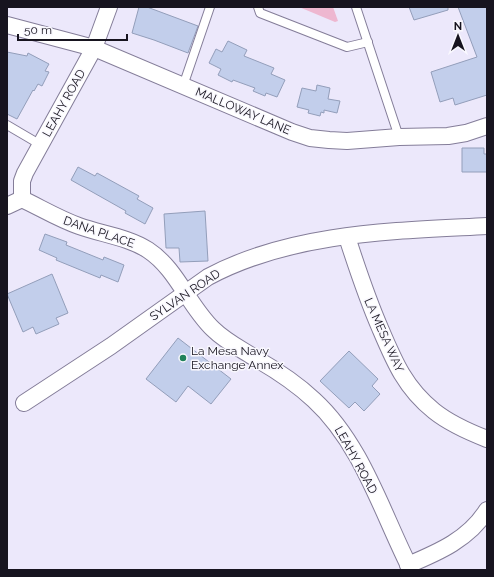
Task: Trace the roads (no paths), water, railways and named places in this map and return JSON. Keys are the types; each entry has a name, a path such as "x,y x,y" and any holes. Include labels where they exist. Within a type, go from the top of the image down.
{"street":[{"name":"LEAHY ROAD","path":"22,199 22,181 94,48 109,7"},
{"name":"MALLOWAY LANE","path":"7,25 94,48 292,132 310,138 347,141 399,137 448,136 466,133 487,126"},
{"path":"7,206 22,199"},
{"name":"DANA PLACE","path":"22,199 64,221 95,232 135,243 147,250 169,270 185,293"},
{"name":"SYLVAN ROAD","path":"24,403 111,346 185,293 225,268 263,253 296,245 347,237 407,231 487,226"},
{"name":"LA MESA WAY","path":"347,237 370,305 396,365 407,383 434,411 450,422 487,440"},
{"name":"LEAHY ROAD","path":"185,293 213,330 296,384 315,400 332,419 345,436 356,455 410,567"},
{"path":"410,567 446,548 464,536 478,524 487,510"}],"lane":[{"path":"183,86 210,7"},
{"path":"258,7 260,12 347,47 368,42"},
{"path":"356,7 399,137"},
{"path":"7,125 41,145"}],"place":[{"name":"La Mesa Navy Exchange Annex","path":"183,358"}]}
